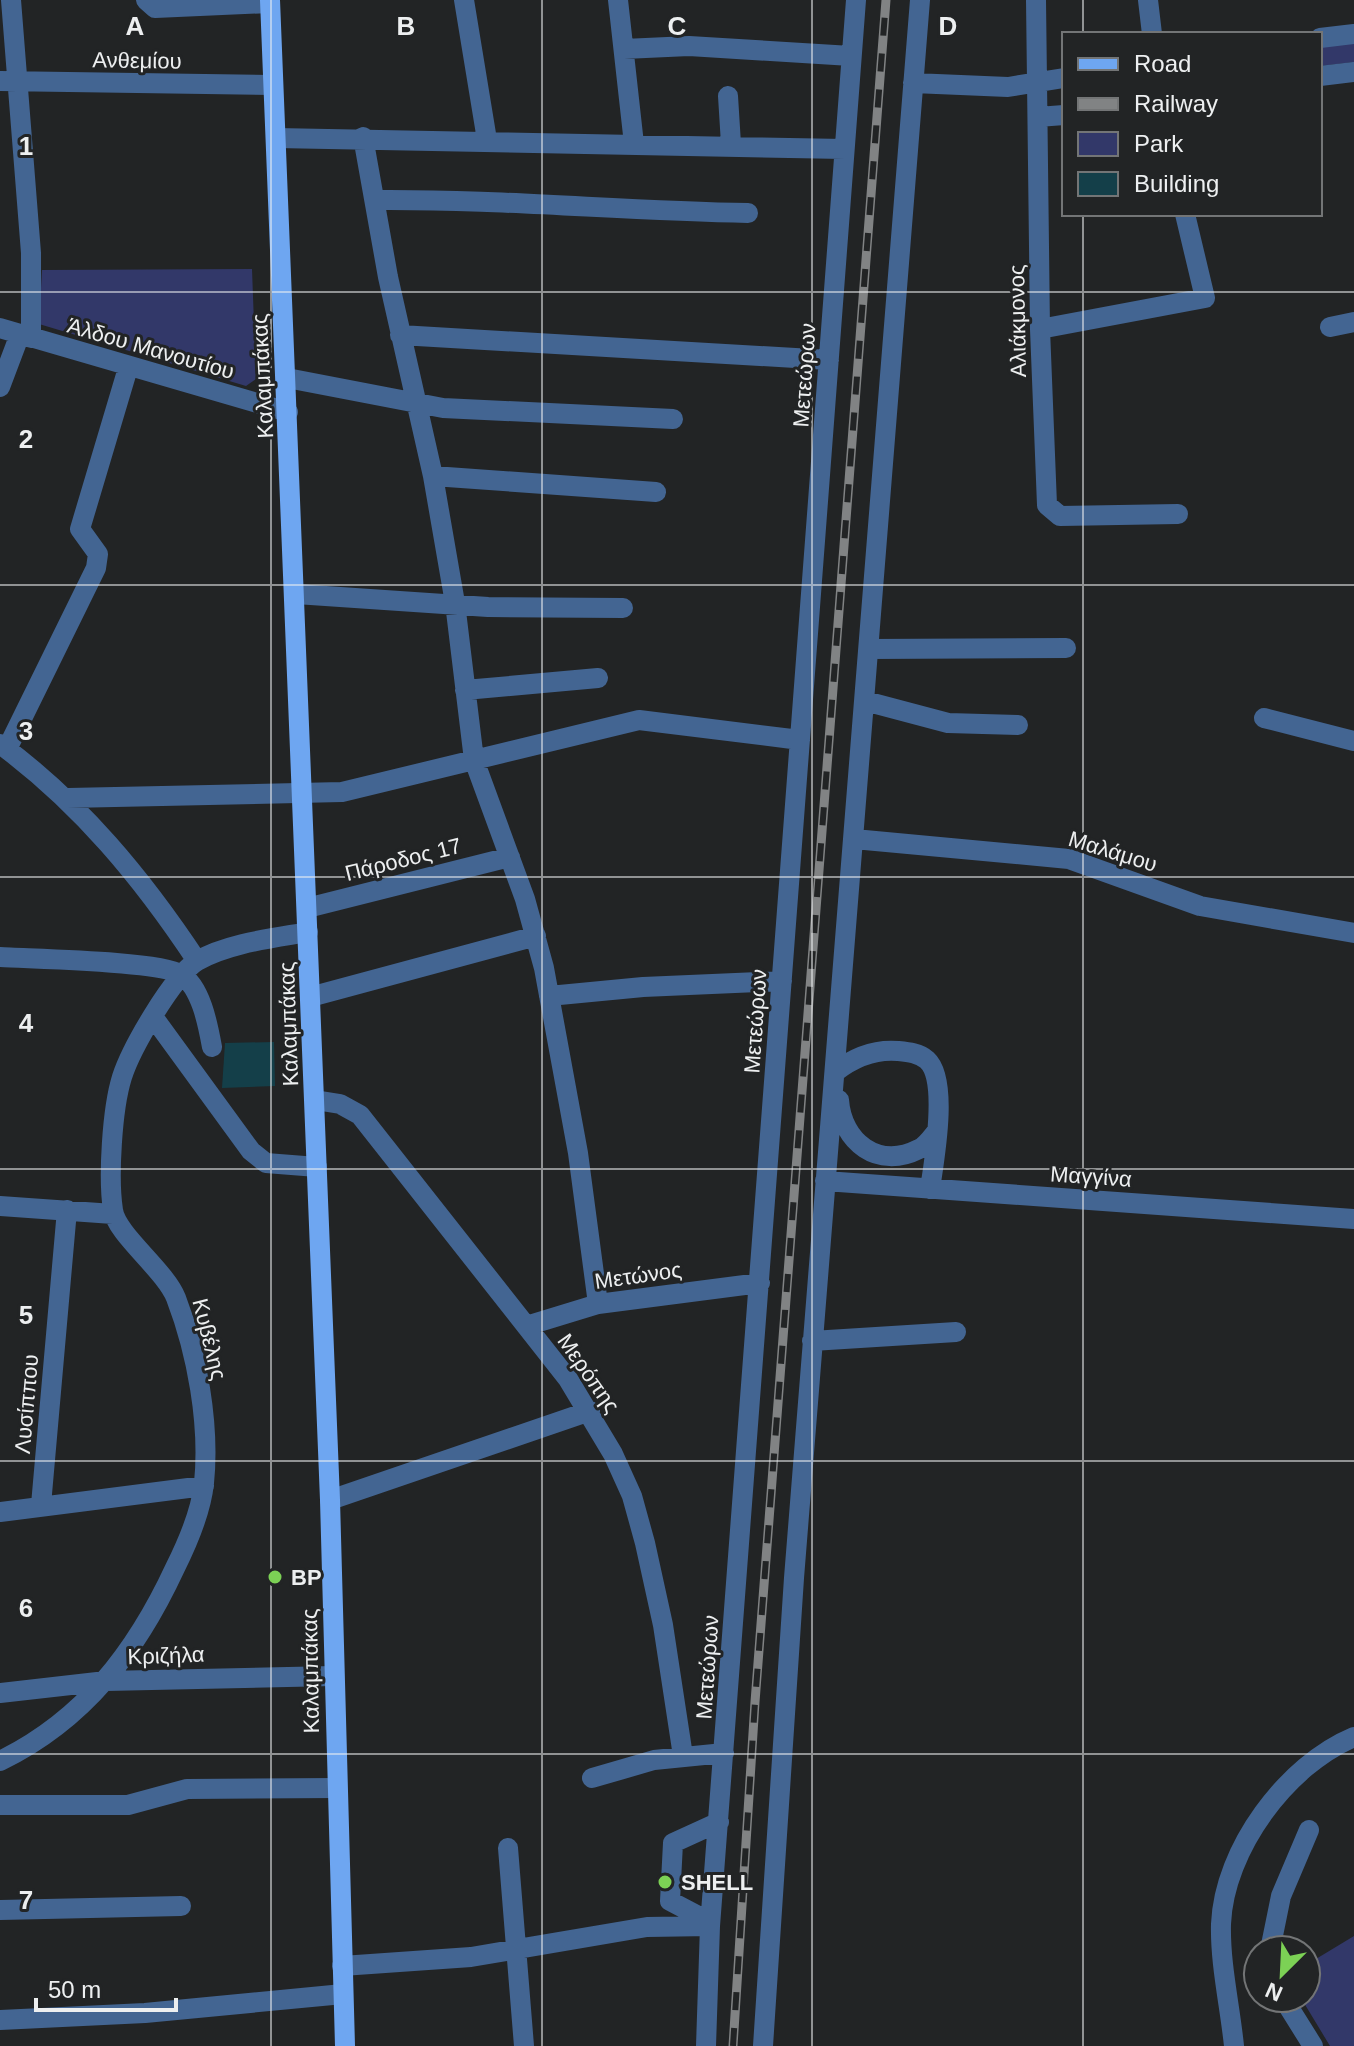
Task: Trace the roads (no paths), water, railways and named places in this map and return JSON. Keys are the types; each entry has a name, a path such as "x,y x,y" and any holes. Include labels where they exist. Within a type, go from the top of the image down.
{"main road":[{"name":"Καλαμπάκας","path":"270,2 330,1500 345,2046"}],"street":[{"path":"0,387 17,333 31,253 9,82 11,0"},
{"path":"146,0 155,8 270,2"},
{"path":"464,0 487,140"},
{"path":"618,0 634,144"},
{"name":"Μετεώρων","path":"706,2046 710,1924 856,0"},
{"path":"763,2046 812,1341 825,1181 839,1068 920,0"},
{"name":"Αλιάκμονος","path":"1036,0 1040,329 1046,497 1050,511 1060,516 1178,514"},
{"path":"1148,0 1152,32"},
{"path":"1322,38 1354,34"},
{"path":"624,49 689,46 851,56"},
{"path":"1322,76 1354,72"},
{"path":"913,83 1008,87 1062,78"},
{"name":"Ανθεμίου","path":"9,82 273,85"},
{"path":"728,96 731,144"},
{"path":"1038,117 1062,115"},
{"path":"363,137 400,335 433,476 455,603 474,760 536,936 578,1153 598,1304"},
{"path":"276,138 731,144 844,149"},
{"path":"375,200 467,199 579,208 748,213"},
{"path":"1040,329 1205,298 1185,216"},
{"path":"1330,327 1354,322"},
{"name":"Άλδου Μανουτίου","path":"17,333 128,368 288,412"},
{"path":"400,335 829,360"},
{"path":"128,368 80,529 98,554 96,568 3,747 68,798 142,881 190,968 212,1047"},
{"path":"287,378 458,409 673,419"},
{"path":"433,476 656,492"},
{"path":"296,594 623,608"},
{"path":"870,649 1066,648"},
{"path":"465,690 598,678"},
{"path":"865,701 948,723 1018,725"},
{"path":"1264,718 1354,741"},
{"path":"68,798 342,792 639,720 800,740"},
{"name":"Μαλάμου","path":"854,839 1069,859 1200,906 1354,933"},
{"name":"Πάροδος 17","path":"307,908 510,857"},
{"path":"0,957 190,968 236,948 308,932"},
{"path":"310,997 536,936"},
{"path":"0,1214 0,1206 113,1214 120,1086 126,1068 154,1018 190,968"},
{"path":"549,996 643,987 782,981"},
{"path":"154,1018 251,1151 266,1163 317,1167"},
{"path":"839,1068 875,1051 916,1053 928,1061 935,1073 937,1131 930,1189"},
{"name":"Μερόπης","path":"315,1100 340,1104 360,1115 590,1411 623,1474 639,1517 663,1625 683,1756"},
{"path":"836,1100 841,1122 849,1135 859,1145 875,1152 898,1154 921,1149 937,1131"},
{"name":"Μαγγίνα","path":"825,1181 1354,1219"},
{"name":"Λυσίππου","path":"41,1505 67,1210"},
{"name":"Κυβέλης","path":"0,1761 50,1734 106,1681 126,1657 159,1603 193,1524 204,1486 204,1443 198,1386 176,1299 170,1286 113,1214"},
{"name":"Μετώνος","path":"526,1326 598,1304 760,1283"},
{"path":"812,1341 956,1332"},
{"path":"330,1500 590,1411"},
{"path":"0,1512 204,1486"},
{"name":"Κριζήλα","path":"0,1693 106,1681 333,1676"},
{"path":"1234,2046 1222,1933 1228,1888 1258,1824 1290,1779 1313,1758 1354,1737"},
{"path":"592,1778 631,1765 724,1753"},
{"path":"0,1805 128,1805 187,1789 337,1788"},
{"path":"710,1924 670,1901 673,1843 719,1822"},
{"path":"1274,1934 1284,1886 1309,1830"},
{"path":"508,1848 524,2046"},
{"path":"0,1910 181,1906"},
{"path":"342,1966 425,1962 516,1950 631,1929 710,1924"},
{"path":"0,2020 145,2013 343,1994"},
{"path":"1293,2014 1313,2046"}],"railway":[{"path":"733,2046 755,1702 886,0"}],"place":[{"name":"BP","path":"275,1577"},
{"name":"SHELL","path":"665,1882"}]}
